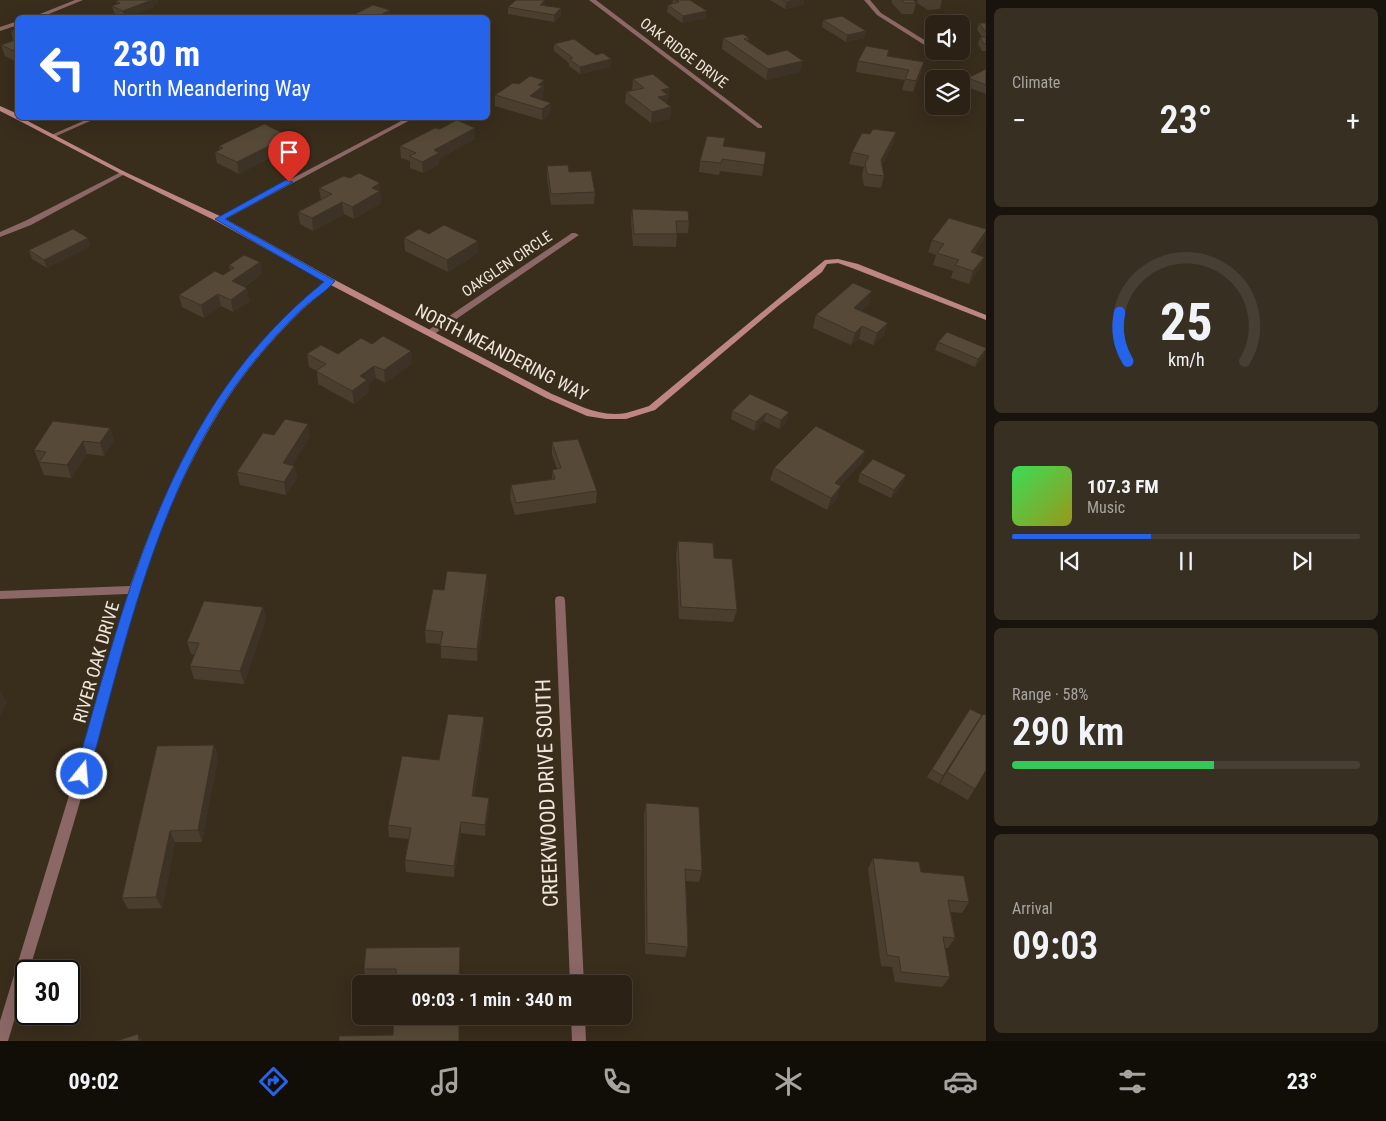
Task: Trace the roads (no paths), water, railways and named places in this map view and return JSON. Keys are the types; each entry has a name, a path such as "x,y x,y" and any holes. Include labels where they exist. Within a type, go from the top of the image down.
{"street":[{"path":"40,15 80,0"},
{"name":"OAK RIDGE DRIVE","path":"592,0 760,126"},
{"path":"867,0 880,14 925,42"},
{"path":"0,29 15,24"},
{"name":"NORTH MEANDERING WAY","path":"0,108 15,116"},
{"name":"NORTH MEANDERING WAY","path":"23,120 123,173 219,219 330,281 587,414 626,416 652,408 775,304 820,270 826,262 838,261 855,266 986,318"},
{"path":"52,136 89,120"},
{"path":"219,219 407,120"},
{"path":"0,235 28,223 123,173"},
{"name":"OAKGLEN CIRCLE","path":"430,333 575,235"},
{"name":"RIVER OAK DRIVE","path":"1,1041 88,755 134,590 168,501 191,451 225,393 269,337 301,305 330,281"},
{"path":"0,595 134,590"},
{"name":"CREEKWOOD DRIVE SOUTH","path":"560,600 577,975"},
{"path":"578,1025 579,1041"}]}
